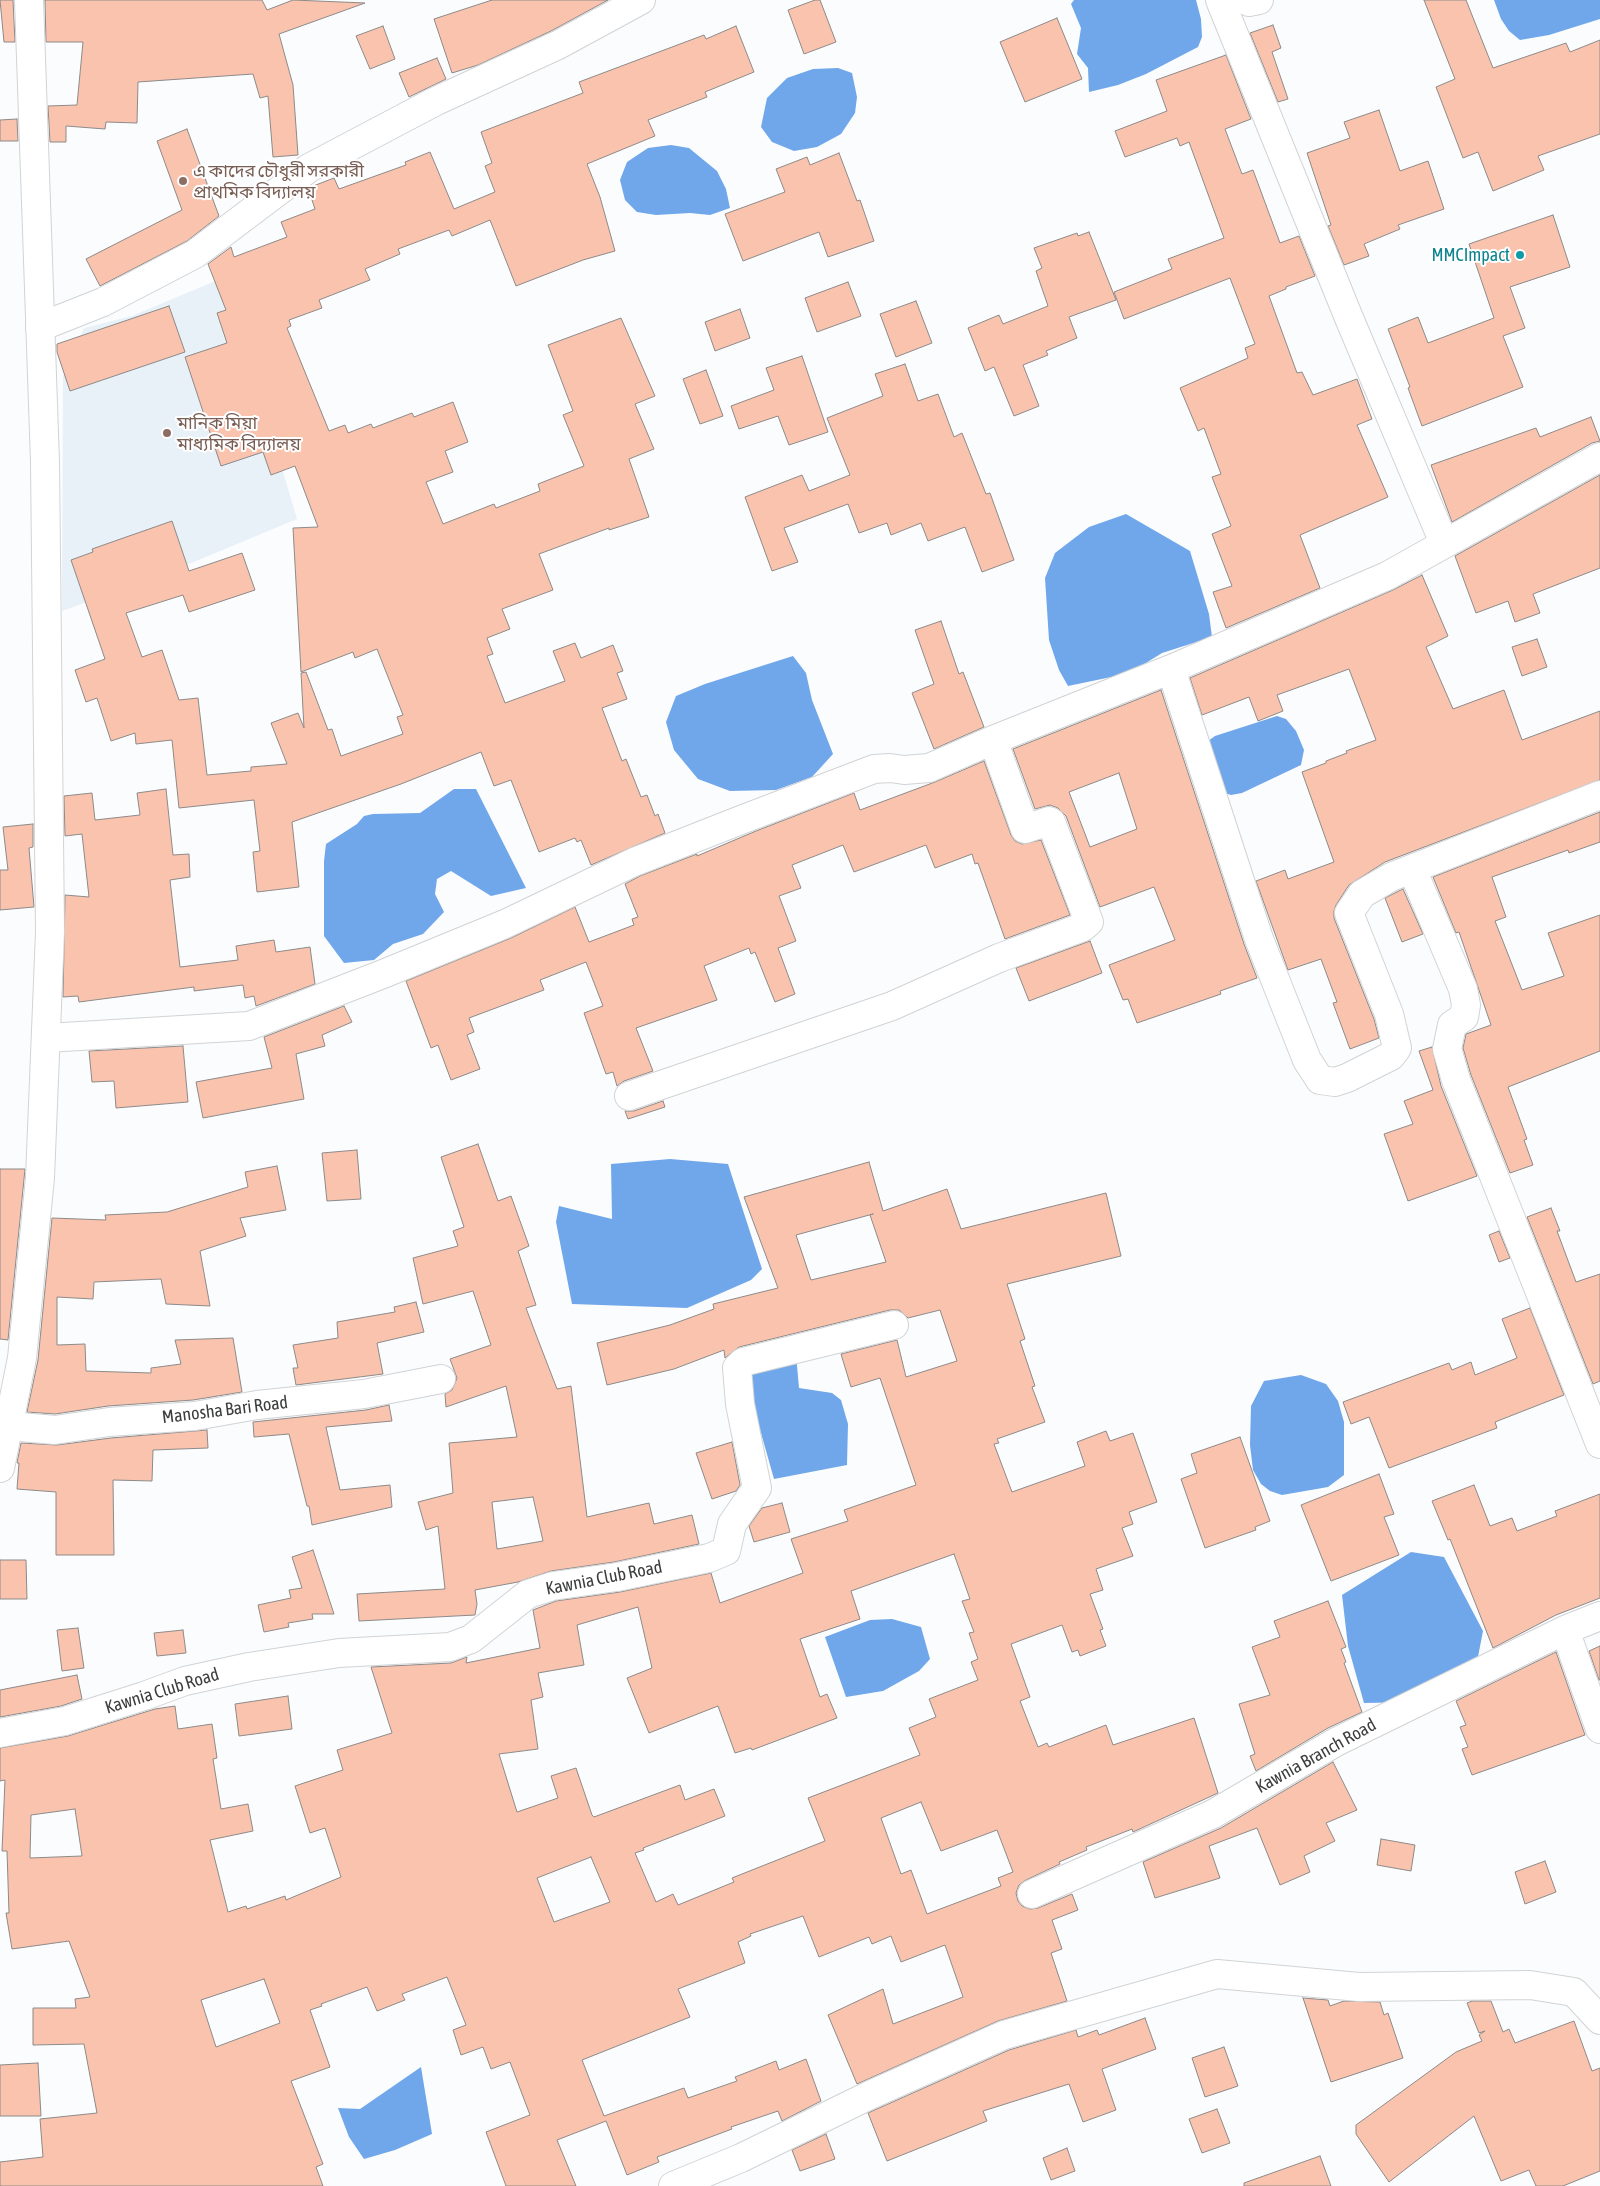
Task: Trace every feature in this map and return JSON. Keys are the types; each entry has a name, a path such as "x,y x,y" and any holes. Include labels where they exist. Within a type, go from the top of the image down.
{"street":[{"path":"0,1468 22,1358 40,1178 50,932 45,462 29,0"},
{"path":"40,327 103,302 195,254 310,168 436,101 558,45 641,0"},
{"path":"1220,0 1349,318 1444,543"},
{"path":"1246,0 1249,2 1259,0"},
{"path":"46,1038 249,1026 496,928 634,862 790,801 874,769 890,768 904,770 929,768 992,740 1171,669 1388,576 1600,457"},
{"path":"1171,669 1259,939 1308,1060 1320,1080 1335,1082 1347,1078 1391,1056 1397,1048 1388,1014 1349,913 1362,894 1391,877 1412,868 1600,795"},
{"path":"629,1096 892,1006 999,958 1083,928 1089,922 1051,822 1025,829 992,740"},
{"path":"1412,868 1463,989 1466,1005 1464,1017 1452,1025 1447,1049 1456,1080 1600,1444"},
{"name":"Kawnia Club Road","path":"0,1733 65,1721 184,1681 249,1667 338,1653 450,1647 471,1639 528,1594 536,1591 553,1586 617,1577 709,1558 726,1551 732,1524 757,1488 740,1404 737,1368 743,1362 894,1325"},
{"name":"Manosha Bari Road","path":"8,1426 55,1430 109,1422 195,1416 257,1405 364,1394 441,1379"},
{"name":"Kawnia Branch Road","path":"1032,1894 1212,1814 1336,1742 1564,1630 1600,1616"},
{"path":"1564,1630 1600,1729"},
{"path":"673,2186 741,2158 870,2095 1004,2034 1217,1974 1359,1987 1530,1984 1574,1992 1600,2020"}],"shaded area":[{"name":"মানিক মিয়া মাধ্যমিক বিদ্যালয়","path":"225,277 297,519 167,573 62,611 63,376 84,328 132,316"}],"water":[{"path":"1074,0 1196,0 1201,19 1202,37 1198,47 1146,74 1118,85 1089,92 1088,68 1077,54 1081,28 1071,4"},
{"path":"1494,0 1600,0 1600,19 1549,35 1520,40 1509,31 1501,19"},
{"path":"838,68 852,73 857,97 855,113 841,134 817,147 794,151 772,142 761,127 767,98 787,78 813,69"},
{"path":"671,145 689,148 717,171 726,189 730,208 710,215 690,213 656,215 637,212 625,200 620,180 627,162 648,148"},
{"path":"1126,514 1190,551 1209,614 1212,637 1162,653 1141,666 1116,676 1068,686 1059,670 1049,640 1045,578 1055,553 1089,527"},
{"path":"793,656 806,673 812,700 833,754 812,777 776,790 730,791 698,779 674,750 666,722 676,696 705,684"},
{"path":"1277,716 1286,719 1296,731 1304,750 1301,765 1242,793 1231,795 1221,792 1204,744 1215,736"},
{"path":"454,789 476,789 526,888 491,896 451,871 437,879 435,894 444,912 423,934 393,944 374,960 344,963 324,936 324,861 326,844 357,824 364,816 373,814 420,813"},
{"path":"670,1159 728,1164 762,1269 751,1280 687,1308 572,1304 556,1222 559,1206 612,1219 611,1164"},
{"path":"796,1354 799,1388 832,1393 841,1400 848,1424 847,1465 774,1479 750,1394 746,1363"},
{"path":"1301,1375 1326,1384 1338,1401 1344,1422 1344,1475 1328,1487 1282,1495 1270,1491 1261,1484 1253,1470 1250,1445 1251,1406 1264,1381"},
{"path":"1411,1552 1444,1557 1483,1631 1476,1667 1416,1702 1364,1703 1348,1646 1342,1595"},
{"path":"892,1619 921,1627 930,1659 919,1671 883,1691 846,1697 825,1637 870,1620"},
{"path":"421,2067 432,2134 395,2150 364,2159 349,2137 338,2108 360,2109"}],"building":[{"path":"0,0 13,0 15,42 4,42"},
{"path":"45,0 262,0 267,10 293,0 365,3 279,34 293,85 298,155 273,157 268,96 260,98 253,74 138,82 137,123 106,122 105,129 66,126 66,142 50,142 48,106 77,105 83,42 46,42"},
{"path":"492,0 608,0 551,31 478,65 452,73 434,19"},
{"path":"820,0 836,42 804,54 788,10"},
{"path":"1424,0 1466,0 1493,68 1566,43 1570,52 1600,40 1600,134 1538,156 1544,170 1493,191 1478,152 1463,158 1436,87 1455,79"},
{"path":"1057,18 1082,79 1025,102 1000,42"},
{"path":"1273,25 1281,48 1272,52 1288,99 1278,102 1250,33"},
{"path":"383,26 395,59 370,69 356,36"},
{"path":"736,26 754,72 705,92 707,97 648,120 655,136 587,164 600,197 615,251 583,260 516,286 490,220 452,236 449,230 398,249 400,254 365,269 370,280 319,300 322,308 289,320 291,326 287,328 329,431 345,425 348,433 371,424 373,428 412,413 414,417 453,402 468,442 445,451 453,472 426,482 443,524 494,504 496,508 540,491 538,484 584,466 563,415 573,411 548,345 621,318 655,396 635,404 654,449 629,459 649,517 609,530 609,528 539,554 553,590 502,609 510,629 487,638 493,654 487,656 505,703 565,681 553,651 575,643 581,658 613,645 623,671 617,673 627,699 602,708 622,761 626,759 641,797 647,795 655,816 658,814 665,833 591,865 581,840 577,842 575,838 539,852 511,780 494,786 481,752 401,784 292,822 299,887 257,892 253,852 260,851 254,800 179,808 172,740 136,744 135,733 111,741 97,698 86,702 75,670 105,659 71,560 93,552 92,549 172,521 189,571 242,553 255,590 189,612 183,595 126,613 142,657 162,650 179,700 198,698 207,775 251,771 251,767 287,764 271,723 298,713 304,728 301,673 306,672 328,730 332,729 341,756 403,734 397,717 403,715 377,649 355,658 353,652 301,672 293,528 318,527 295,466 271,475 263,452 221,466 185,357 227,343 217,313 226,310 208,264 231,247 234,257 287,237 281,222 315,209 308,188 334,178 339,189 406,165 405,162 430,152 454,209 495,192 485,166 492,163 481,132 583,93 579,82 704,35 706,39"},
{"path":"1226,55 1251,119 1225,129 1242,174 1253,170 1280,243 1299,236 1315,276 1269,296 1297,373 1302,372 1313,395 1357,379 1372,419 1357,425 1388,497 1300,535 1320,588 1226,628 1213,592 1232,586 1212,534 1231,526 1212,477 1221,474 1204,428 1198,431 1180,388 1248,358 1245,348 1255,344 1230,278 1124,319 1114,292 1172,269 1168,259 1224,238 1189,142 1180,146 1177,138 1125,157 1115,131 1167,111 1156,80"},
{"path":"437,58 446,79 409,97 399,73"},
{"path":"1379,110 1400,171 1428,161 1444,209 1398,225 1400,229 1364,244 1369,256 1344,265 1328,226 1331,225 1307,153 1350,138 1344,122"},
{"path":"17,119 18,141 0,141 0,120"},
{"path":"187,129 219,216 187,241 100,286 86,259 182,210 157,141"},
{"path":"839,153 857,201 860,200 874,241 828,257 819,232 743,261 725,214 785,192 776,169 807,157 810,165"},
{"path":"1553,215 1570,267 1510,287 1525,328 1503,336 1523,387 1422,426 1408,388 1410,387 1388,329 1418,317 1428,343 1494,318 1469,244"},
{"path":"1089,232 1116,300 1069,317 1077,338 1046,351 1048,355 1023,365 1039,406 1014,416 994,367 985,371 968,328 999,315 1003,324 1048,306 1036,271 1042,268 1034,248 1077,233 1078,236"},
{"path":"848,282 861,316 817,332 805,298"},
{"path":"916,301 932,343 896,357 880,314"},
{"path":"169,306 185,352 70,391 57,352 57,344"},
{"path":"740,309 750,338 715,351 705,322"},
{"path":"802,356 828,432 789,445 778,416 739,429 731,406 774,390 766,368"},
{"path":"905,364 918,401 938,394 954,437 962,433 986,494 990,493 1014,560 982,572 965,527 928,541 921,523 891,535 887,523 859,533 848,504 784,528 798,562 772,571 745,497 802,475 809,491 850,475 827,418 883,396 875,374"},
{"path":"706,370 723,416 700,424 683,379"},
{"path":"1591,417 1600,441 1592,443 1452,522 1431,465 1536,428 1540,437"},
{"path":"1600,475 1600,568 1533,594 1540,613 1515,622 1508,601 1476,613 1455,556"},
{"path":"1422,575 1448,636 1426,647 1453,709 1504,690 1522,740 1600,711 1600,780 1385,862 1349,885 1336,905 1334,918 1374,1019 1379,1038 1350,1049 1333,1003 1337,1002 1321,959 1288,970 1256,881 1285,870 1288,879 1334,862 1302,772 1347,753 1346,751 1376,740 1349,669 1277,695 1283,711 1258,721 1249,697 1202,715 1190,678 1393,590"},
{"path":"941,621 959,674 963,672 984,727 934,749 912,693 934,684 915,630"},
{"path":"1537,639 1547,667 1522,676 1512,647"},
{"path":"1161,690 1244,944 1257,978 1220,991 1221,994 1137,1023 1128,999 1123,1000 1109,965 1175,940 1154,887 1100,907 1066,816 1058,808 1050,805 1035,809 1013,749","holes":["1119,773 1137,829 1090,847 1069,792"]},
{"path":"984,761 1011,835 1015,841 1022,844 1041,840 1070,915 1005,939 978,863 975,864 972,854 935,868 926,845 854,872 843,845 792,865 801,888 779,896 796,941 778,948 795,994 775,1002 755,952 751,954 749,948 704,966 717,1000 636,1028 653,1071 624,1081 617,1086 613,1072 606,1074 584,1013 603,1006 586,962 540,980 544,990 469,1018 474,1032 467,1035 480,1069 451,1080 438,1045 431,1048 406,981 511,938 575,907 589,942 634,925 632,919 638,917 625,884 640,876 697,854 697,856 854,793 860,810 935,782"},
{"path":"166,789 173,855 189,854 190,877 170,880 180,967 238,960 236,946 274,940 276,952 310,947 315,984 256,1006 254,996 245,998 243,985 194,991 194,987 79,1002 78,996 63,997 65,895 89,897 82,834 65,836 64,796 92,793 95,820 140,815 137,793"},
{"path":"1600,812 1600,842 1569,853 1568,850 1492,877 1506,917 1495,921 1522,990 1564,976 1548,933 1600,915 1600,1051 1508,1087 1527,1139 1524,1140 1533,1165 1510,1173 1471,1075 1463,1048 1466,1034 1491,1025 1459,932 1456,933 1433,877"},
{"path":"33,824 33,847 29,848 34,907 0,910 0,870 8,870 3,827"},
{"path":"1403,889 1423,934 1402,942 1385,898"},
{"path":"1090,941 1102,973 1029,1001 1016,968"},
{"path":"344,1006 352,1022 322,1035 325,1046 296,1054 304,1099 203,1118 196,1082 272,1068 264,1037"},
{"path":"183,1046 188,1102 116,1108 114,1081 92,1082 89,1051"},
{"path":"1432,1047 1441,1086 1477,1176 1408,1201 1384,1134 1413,1124 1404,1101 1433,1090 1419,1051"},
{"path":"663,1101 665,1107 628,1119 625,1111 634,1111"},
{"path":"478,1144 498,1201 511,1196 529,1246 518,1251 536,1305 526,1308 557,1389 571,1386 587,1517 649,1503 654,1524 692,1515 699,1544 614,1562 551,1571 518,1582 475,1590 477,1604 475,1615 359,1621 357,1594 445,1589 438,1526 426,1530 418,1502 453,1493 449,1443 517,1437 506,1386 446,1407 445,1394 452,1390 457,1378 450,1359 491,1345 473,1291 423,1304 413,1258 458,1246 453,1231 464,1227 441,1157","holes":["533,1497 543,1541 497,1549 492,1502"]},
{"path":"357,1150 361,1199 327,1201 322,1153"},
{"path":"869,1162 883,1211 947,1189 961,1229 1106,1193 1121,1256 1007,1284 1025,1339 1020,1341 1035,1386 1032,1387 1045,1422 997,1439 999,1443 994,1444 1012,1492 1085,1466 1077,1442 1106,1431 1110,1441 1133,1433 1157,1502 1129,1512 1133,1524 1122,1528 1133,1556 1096,1569 1103,1590 1090,1594 1103,1629 1100,1630 1106,1646 1080,1656 1078,1650 1072,1652 1062,1625 1011,1644 1030,1697 1020,1701 1038,1747 1047,1743 1049,1747 1106,1725 1113,1745 1194,1718 1218,1793 1133,1832 1132,1829 1086,1847 1087,1850 1059,1862 1060,1864 1019,1885 1016,1893 1018,1901 1022,1906 1030,1909 1038,1908 1072,1894 1078,1910 1052,1920 1062,1949 1051,1953 1067,2001 998,2021 857,2084 828,2015 883,1989 893,2024 963,1997 945,1945 901,1962 891,1936 872,1944 869,1937 819,1957 803,1916 750,1934 751,1936 738,1942 745,1963 678,1989 690,2017 582,2060 604,2116 684,2088 688,2098 737,2081 735,2077 776,2061 779,2070 806,2059 821,2101 782,2121 778,2111 731,2127 732,2129 657,2157 659,2162 627,2175 606,2121 557,2140 576,2186 506,2186 486,2132 530,2115 510,2062 491,2069 483,2047 461,2055 453,2030 466,2025 447,1977 402,1994 405,2000 377,2011 367,1987 310,2010 330,2067 291,2081 323,2164 316,2167 323,2186 0,2186 0,2162 43,2157 40,2119 97,2113 84,2044 33,2045 33,2008 76,2008 75,1999 90,1997 69,1941 12,1949 6,1913 9,1913 7,1851 2,1851 5,1780 0,1781 0,1748 68,1736 155,1709 175,1706 178,1729 212,1724 217,1758 213,1759 221,1809 248,1804 253,1831 210,1840 228,1912 246,1906 247,1909 285,1896 286,1900 341,1877 325,1828 310,1833 295,1786 343,1770 337,1750 392,1733 371,1667 451,1663 467,1657 466,1663 540,1648 533,1610 556,1601 620,1592 711,1573 720,1603 803,1573 791,1539 848,1521 844,1510 916,1485 880,1378 851,1387 841,1354 897,1340 906,1377 957,1361 940,1310 908,1318 899,1310 890,1310 739,1347 725,1358 724,1350 674,1369 607,1385 597,1343 670,1325 714,1309 713,1304 778,1288 744,1197","holes":["873,1214 870,1215 886,1262 811,1280 796,1235","954,1554 970,1599 962,1601 974,1632 969,1633 978,1659 971,1662 978,1680 929,1699 936,1717 909,1728 920,1755 808,1798 825,1841 732,1878 734,1882 678,1905 673,1894 656,1902 635,1853 644,1850 643,1848 725,1816 714,1789 685,1800 680,1785 594,1817 576,1768 551,1776 558,1798 517,1812 499,1754 538,1749 531,1700 543,1697 538,1673 584,1665 577,1625 638,1607 652,1668 627,1678 649,1733 718,1706 735,1753 751,1748 752,1750 837,1718 827,1694 820,1697 800,1639 860,1619 851,1591","921,1802 941,1851 997,1830 1013,1872 998,1878 1001,1886 927,1914 911,1870 901,1874 881,1818","75,1809 82,1856 30,1858 31,1815","591,1857 610,1902 554,1922 537,1878","264,1979 280,2023 216,2047 201,2000"]},
{"path":"277,1166 286,1210 240,1218 246,1236 200,1251 210,1306 166,1304 161,1279 94,1282 93,1299 57,1297 57,1345 85,1344 86,1371 151,1373 151,1368 181,1364 175,1340 233,1338 242,1392 193,1400 108,1406 55,1414 27,1412 38,1360 52,1218 106,1220 105,1215 167,1212 248,1187 245,1172"},
{"path":"0,1169 25,1169 8,1340 0,1339"},
{"path":"1551,1208 1560,1231 1557,1231 1576,1282 1600,1274 1600,1381 1593,1384 1527,1217"},
{"path":"1499,1231 1510,1258 1499,1262 1489,1235"},
{"path":"416,1302 424,1332 377,1343 383,1374 296,1385 293,1368 298,1368 293,1345 338,1338 337,1322 395,1312 394,1307"},
{"path":"1530,1308 1564,1395 1495,1422 1497,1428 1389,1468 1369,1417 1351,1424 1343,1402 1449,1363 1452,1370 1471,1362 1475,1375 1517,1358 1502,1319"},
{"path":"389,1405 392,1421 326,1427 340,1490 390,1485 392,1507 312,1525 309,1506 307,1506 289,1434 254,1437 253,1422 366,1410"},
{"path":"207,1430 208,1448 153,1450 152,1481 113,1480 114,1555 56,1555 56,1492 17,1489 19,1463 17,1463 21,1443 57,1445 111,1438"},
{"path":"1240,1437 1270,1521 1255,1527 1256,1530 1205,1548 1181,1479 1197,1473 1191,1454"},
{"path":"732,1442 740,1485 736,1491 712,1499 696,1453"},
{"path":"1379,1474 1394,1514 1384,1517 1399,1555 1331,1581 1301,1505"},
{"path":"1474,1485 1490,1526 1512,1518 1517,1531 1557,1516 1555,1511 1600,1494 1600,1598 1556,1615 1493,1648 1450,1539 1448,1540 1432,1501"},
{"path":"782,1503 790,1532 754,1542 749,1526 762,1508"},
{"path":"313,1550 334,1614 312,1614 313,1619 288,1623 289,1627 264,1632 258,1605 291,1598 289,1590 302,1588 292,1557"},
{"path":"0,1560 26,1560 27,1599 0,1599"},
{"path":"1328,1601 1346,1647 1341,1649 1346,1662 1344,1663 1362,1712 1328,1728 1256,1771 1250,1756 1255,1754 1239,1704 1270,1695 1252,1647 1280,1637 1274,1621"},
{"path":"78,1628 84,1668 62,1671 57,1630"},
{"path":"183,1630 186,1653 157,1656 154,1633"},
{"path":"1600,1646 1600,1680 1599,1680 1589,1651"},
{"path":"1556,1652 1585,1735 1472,1775 1462,1749 1468,1747 1460,1727 1466,1725 1456,1701"},
{"path":"77,1675 82,1699 61,1706 0,1717 0,1690"},
{"path":"288,1696 292,1729 239,1736 235,1704"},
{"path":"1333,1762 1357,1810 1326,1823 1335,1841 1304,1856 1310,1872 1280,1885 1257,1828 1209,1846 1220,1878 1155,1898 1143,1862 1221,1828"},
{"path":"1381,1839 1415,1845 1411,1871 1377,1865"},
{"path":"1545,1861 1556,1892 1525,1904 1515,1872"},
{"path":"1303,1998 1328,2000 1330,2006 1344,2001 1380,2002 1384,2015 1388,2013 1403,2058 1331,2082"},
{"path":"1472,2001 1491,2001 1503,2032 1509,2029 1515,2043 1574,2021 1592,2071 1600,2068 1600,2171 1563,2186 1536,2186 1529,2170 1501,2181 1474,2116 1389,2182 1356,2134 1356,2125 1456,2052 1482,2041 1479,2035 1485,2031 1479,2033 1467,2003"},
{"path":"1145,2018 1156,2049 1102,2069 1116,2110 1083,2122 1069,2084 983,2111 987,2121 887,2161 868,2113 1009,2050 1076,2030 1078,2037 1097,2030 1099,2035"},
{"path":"1224,2047 1238,2086 1205,2097 1192,2058"},
{"path":"38,2063 41,2116 0,2116 0,2065"},
{"path":"1217,2109 1230,2143 1202,2153 1189,2119"},
{"path":"826,2134 835,2159 800,2171 792,2150"},
{"path":"1067,2148 1075,2171 1051,2180 1043,2158"},
{"path":"1320,2156 1331,2186 1244,2186 1244,2183"}],"place":[{"name":"এ কাদের চৌধুরী সরকারী প্রাথমিক বিদ্যালয়","path":"183,181"},
{"name":"MMCImpact","path":"1520,255"},
{"name":"মানিক মিয়া মাধ্যমিক বিদ্যালয়","path":"167,433"}]}
